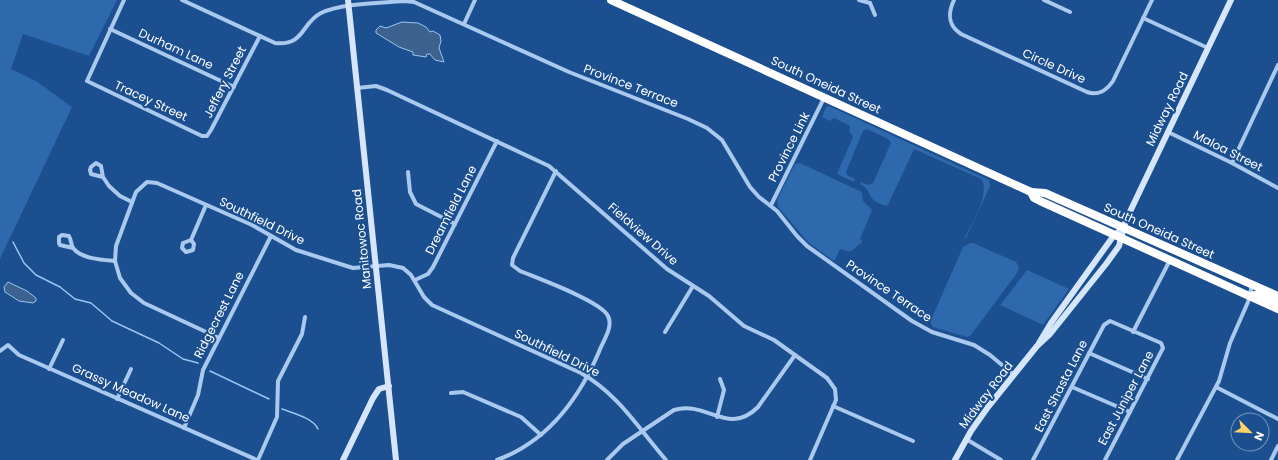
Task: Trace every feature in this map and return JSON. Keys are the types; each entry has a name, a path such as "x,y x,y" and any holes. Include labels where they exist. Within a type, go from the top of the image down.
{"highway":[{"name":"South Oneida Street","path":"611,0 1031,192 1042,192 1278,296"},
{"name":"South Oneida Street","path":"1031,192 1037,200 1278,309"},
{"path":"1250,296 1260,294 1278,302"}],"main road":[{"name":"Midway Road","path":"1037,346 1050,334 1106,264 1231,0"},
{"name":"Manitowoc Road","path":"348,3 396,460"},
{"name":"Midway Road","path":"955,460 966,439 988,408 1037,346 1051,323 1118,236"},
{"path":"343,460 373,398 379,389 389,386"}],"street":[{"path":"110,29 124,0"},
{"name":"Province Terrace","path":"182,0 274,43 291,42 300,36 319,14 348,3 414,2 569,72 672,112 707,128 726,145 750,187 759,197 770,205 807,246 920,325 932,332 980,348 1014,375"},
{"path":"464,24 475,0"},
{"path":"859,0 872,1 875,15"},
{"name":"Circle Drive","path":"954,0 950,8 949,17 952,26 961,34 1091,93 1100,92 1110,85 1152,0"},
{"path":"1044,0 1070,12"},
{"path":"1143,18 1208,48"},
{"name":"Tracey Street","path":"110,29 87,81 202,136 207,136"},
{"name":"Durham Lane","path":"110,29 234,87"},
{"name":"Jeffery Street","path":"207,136 260,36"},
{"path":"1232,163 1278,65"},
{"name":"Fieldview Drive","path":"357,88 376,86 387,90 544,163 556,171 666,269 716,301 744,326 770,338 795,354 831,381 836,395 833,406 810,460"},
{"name":"Province Link","path":"770,205 824,98"},
{"name":"Maloa Street","path":"1168,132 1232,163 1278,188"},
{"name":"Dreamfield Lane","path":"415,280 430,271 497,141"},
{"path":"497,460 522,449 541,435 559,417 588,377 609,330 610,325 608,315 596,304 517,269 512,263 556,171"},
{"path":"408,172 410,192 416,204 455,224"},
{"path":"103,177 115,193 132,202"},
{"name":"Southfield Drive","path":"219,338 136,298 123,283 117,272 115,260 116,246 139,187 147,182 152,182 252,225 296,250 353,268 389,265 403,268 415,280 424,297 432,305 588,377 615,398 666,460"},
{"path":"191,240 206,205"},
{"name":"Ridgecrest Lane","path":"184,428 198,395 203,370 271,236"},
{"path":"73,248 89,256 115,260"},
{"path":"1133,332 1170,260"},
{"path":"1177,460 1216,387 1232,338 1250,296 1252,284"},
{"path":"665,332 693,286"},
{"path":"258,460 277,417 278,381 302,334 305,317"},
{"name":"East Shasta Lane","path":"1033,460 1106,322 1113,322 1133,332"},
{"name":"East Juniper Lane","path":"1105,460 1162,352 1162,345 1133,332"},
{"path":"49,369 63,340"},
{"name":"Grassy Meadow Lane","path":"0,351 8,345 19,355 49,369 258,460"},
{"path":"1089,353 1148,379"},
{"path":"607,460 619,448 670,412 684,408 699,409 717,417 729,419 747,415 754,410 795,354"},
{"path":"118,398 131,369"},
{"path":"717,417 724,390 720,380"},
{"path":"1072,387 1130,412"},
{"path":"1216,387 1278,419"},
{"path":"451,393 463,392 521,417 541,435"},
{"path":"833,406 913,441"},
{"path":"966,439 1001,460"},
{"path":"1271,460 1278,446"}],"shaded area":[{"path":"0,0 117,0 89,56 23,34 11,69 36,81 72,107 0,259"},
{"path":"402,22 418,23 426,27 430,32 433,31 440,35 441,41 439,48 444,62 435,60 430,54 427,54 426,57 413,55 413,52 399,47 376,33 376,30 380,26 386,28"},
{"path":"829,106 989,180 990,186 966,238 964,239 982,200 984,192 981,179 914,149 888,205 886,206 879,204 872,198 867,189 860,184 861,182 868,185 873,183 891,143 888,139 867,129 863,131 846,172 847,175 855,179 854,182 837,174 853,137 849,131 850,126 834,118 830,121 822,117 826,107"},
{"path":"800,163 862,192 863,201 872,210 860,239 862,240 862,243 850,252 840,249 835,260 832,260 808,242 778,207 777,200 795,164"},
{"path":"970,243 1016,262 1019,267 1017,273 971,335 967,337 933,327 930,322 963,247"},
{"path":"1027,270 1069,289 1043,325 1000,305"},
{"path":"8,282 27,291 36,298 36,301 33,303 19,301 5,292 4,287"}],"waterway":[{"path":"13,242 24,263 36,275 60,287 75,299 91,303 112,321 159,343 183,359 198,363"},
{"path":"210,371 269,399"},
{"path":"282,409 307,419 318,429"}]}
